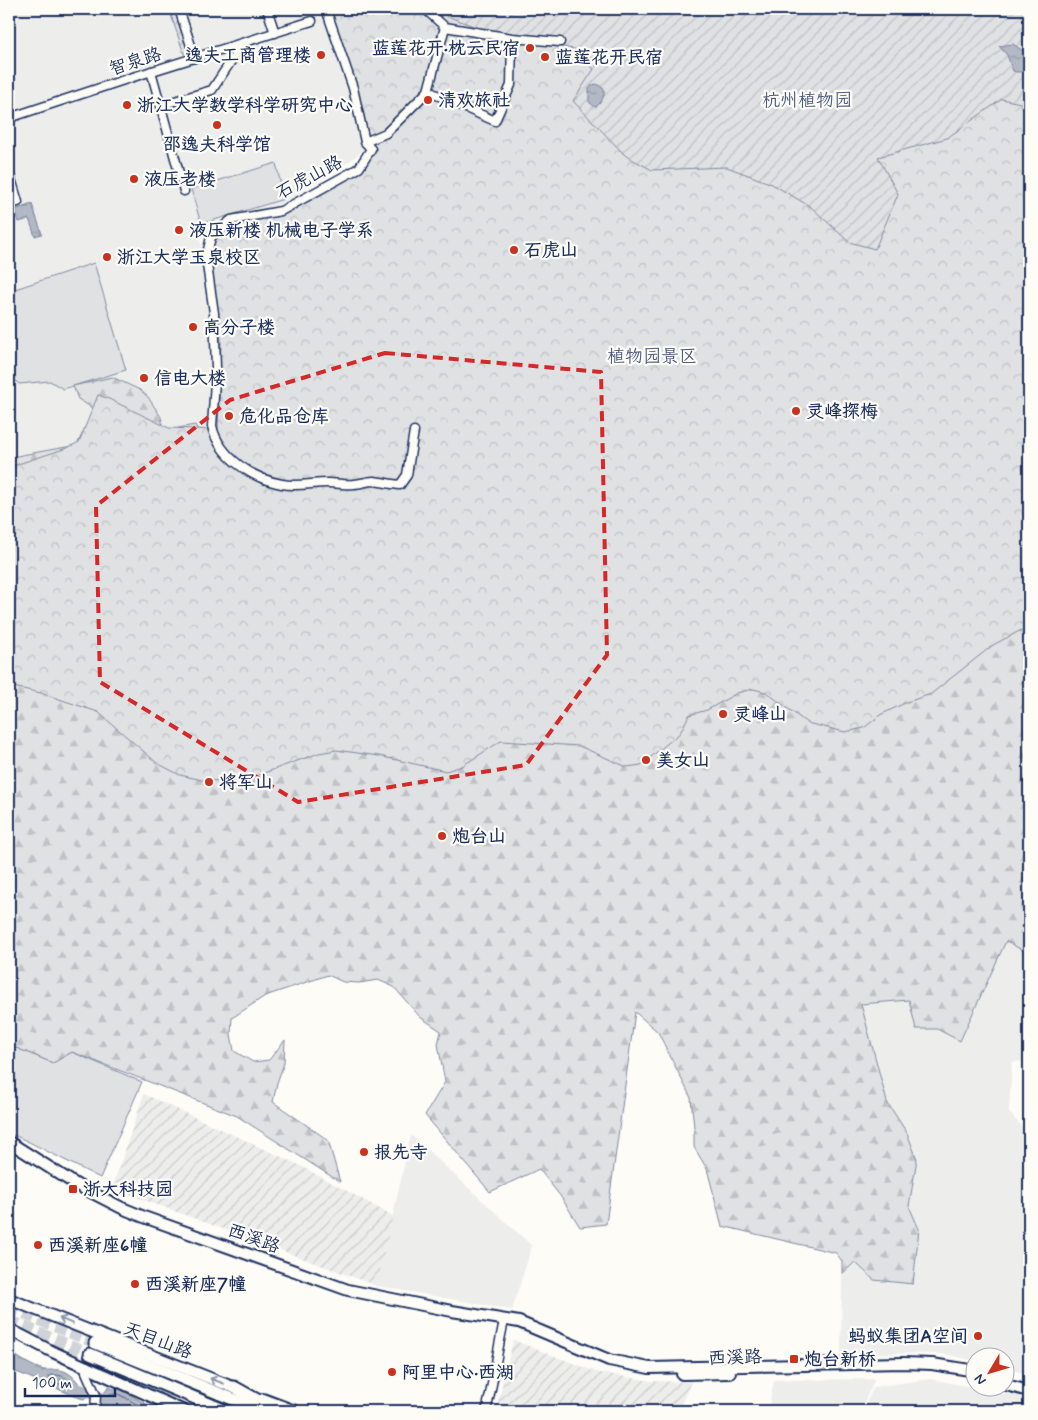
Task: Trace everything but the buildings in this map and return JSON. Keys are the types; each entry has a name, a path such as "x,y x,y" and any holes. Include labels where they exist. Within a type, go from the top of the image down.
{"highway":[{"path":"95,1343 262,1411"},
{"path":"90,1354 226,1411"},
{"path":"234,1387 277,1411"}],"main road":[{"name":"西溪路","path":"9,1142 77,1186 144,1217 348,1290 519,1322 608,1360 649,1368 903,1362 966,1369"},
{"name":"天目山路","path":"9,1299 295,1411"},
{"name":"西溪路","path":"504,1320 537,1337 608,1365 650,1373 699,1375 907,1368 944,1370 966,1376"},
{"path":"9,1329 53,1352 184,1411"},
{"path":"1016,1381 1029,1384"},
{"path":"1016,1388 1029,1391"}],"street":[{"path":"179,9 195,58"},
{"path":"267,9 276,33"},
{"name":"石虎山路","path":"326,9 353,88 366,142 371,149 359,168 281,211 231,220 211,237 206,258 214,312 216,367 212,426 214,436 232,459 246,470 263,479 283,484 328,483 353,485 372,481 400,485 407,476 414,431"},
{"path":"425,9 446,27 512,38 560,42"},
{"name":"智泉路","path":"9,118 312,21"},
{"path":"366,142 386,133 428,91 446,27"},
{"path":"428,91 495,121 510,84 512,38"},
{"path":"161,105 212,90 242,43"},
{"path":"151,72 184,191"},
{"name":"智泉路","path":"9,114 54,104"},
{"path":"9,172 18,202 9,205"},
{"path":"486,1411 493,1385 504,1320"},
{"path":"86,1366 86,1372 96,1395 94,1411"}],"highlighted area":[{"path":"385,353 601,372 607,655 526,765 298,802 100,682 96,506 230,400"}],"shaded area":[{"name":"浙江大学玉泉校区","path":"9,9 323,9 352,92 367,147 346,164 279,205 224,216 200,240 223,306 219,431 165,438 94,409 77,445 11,457 9,439"},
{"name":"蚂蚁集团A空间","path":"1006,940 1029,954 1029,1061 1012,1062 1009,1112 1029,1135 1029,1374 1016,1371 1016,1348 966,1348 966,1359 945,1354 841,1353 842,1274 855,1262 874,1280 919,1229 909,1206 917,1159 907,1133 887,1102 861,1003 909,1000 916,1029 937,1029 960,1041"},
{"path":"144,1094 299,1165 393,1216 377,1286 112,1188"},
{"path":"411,1135 532,1246 512,1310 377,1286"},
{"path":"513,1340 596,1372 651,1381 691,1382 678,1411 496,1411"},
{"path":"875,1379 860,1411 768,1411 774,1380"},
{"path":"930,1379 966,1386 966,1398 1016,1398 1016,1396 1029,1398 1029,1411 862,1411 874,1387"}],"green space":[{"path":"169,9 177,9 190,52 184,54"},
{"name":"植物园景区","path":"322,9 1029,9 1029,626 993,645 931,694 907,702 880,715 864,728 845,732 807,723 766,692 753,689 737,693 707,710 689,715 680,733 641,765 627,767 579,746 501,741 462,766 446,771 379,756 336,750 319,753 242,781 202,780 180,775 157,763 98,712 41,693 9,686 9,467 67,448 79,442 98,395 169,428 218,430 221,342 219,316 206,260 221,225 267,217 331,183 366,155 367,149 337,44"},
{"name":"杭州植物园","path":"439,9 1029,9 1029,105 1002,99 947,138 878,157 898,194 875,249 849,242 811,207 772,184 727,167 652,170 626,156 573,101 594,69 589,65 590,52 497,35 447,16"},
{"path":"1029,9 1029,954 1006,941 960,1041 937,1029 916,1029 909,1000 861,1004 887,1102 907,1133 917,1159 909,1206 919,1229 913,1284 874,1280 855,1262 842,1274 842,1261 836,1253 722,1226 707,1169 694,1147 691,1098 658,1032 635,1012 606,1224 580,1227 561,1197 539,1169 490,1192 425,1115 445,1082 438,1044 441,1031 420,1017 394,987 378,980 359,983 343,982 328,975 265,996 232,1018 231,1034 234,1051 253,1062 269,1060 285,1040 284,1063 273,1102 328,1140 340,1182 237,1116 72,1052 53,1063 9,1045 9,439 11,457 77,445 94,409 78,399 73,386 112,377 140,390 148,397 161,417 165,437 178,428 195,425 211,451"},
{"path":"276,163 284,199 201,224 191,189"},
{"path":"94,263 126,370 63,389 50,381 19,384 9,375 9,291"},
{"path":"9,1045 53,1063 72,1052 142,1082 100,1178 9,1133"}],"water":[{"path":"1013,44 1029,55 1029,68 1026,70 1020,72 1013,71 1007,55 999,46"},
{"path":"597,84 604,89 604,94 595,107 589,102 589,89 592,85"},
{"path":"32,204 42,234 35,236 29,219 19,222 15,210"},
{"path":"9,1351 39,1369 59,1370 68,1373 82,1388 86,1397 84,1399 80,1398 9,1369"},
{"path":"109,1386 113,1389 120,1389 158,1411 103,1411 101,1401"}],"waterway":[{"path":"68,1385 105,1399"}],"tunnel":[{"path":"9,1308 95,1343"},
{"path":"9,1320 90,1354"}],"place":[{"name":"蓝莲花开·枕云民宿","path":"530,48"},
{"name":"逸夫工商管理楼","path":"321,55"},
{"name":"蓝莲花开民宿","path":"545,57"},
{"name":"清欢旅社","path":"428,100"},
{"name":"浙江大学数学科学研究中心","path":"127,105"},
{"name":"邵逸夫科学馆","path":"217,125"},
{"name":"液压老楼","path":"134,179"},
{"name":"液压新楼 机械电子学系","path":"179,230"},
{"name":"石虎山","path":"514,250"},
{"name":"浙江大学玉泉校区","path":"107,257"},
{"name":"高分子楼","path":"193,327"},
{"name":"信电大楼","path":"144,378"},
{"name":"灵峰探梅","path":"796,411"},
{"name":"危化品仓库","path":"229,416"},
{"name":"灵峰山","path":"723,714"},
{"name":"美女山","path":"646,760"},
{"name":"将军山","path":"209,782"},
{"name":"炮台山","path":"442,836"},
{"name":"报先寺","path":"364,1152"},
{"name":"浙大科技园","path":"73,1189"},
{"name":"西溪新座6幢","path":"38,1245"},
{"name":"西溪新座7幢","path":"135,1284"},
{"name":"蚂蚁集团A空间","path":"978,1336"},
{"name":"炮台新桥","path":"794,1359"},
{"name":"阿里中心·西湖","path":"392,1372"}]}
